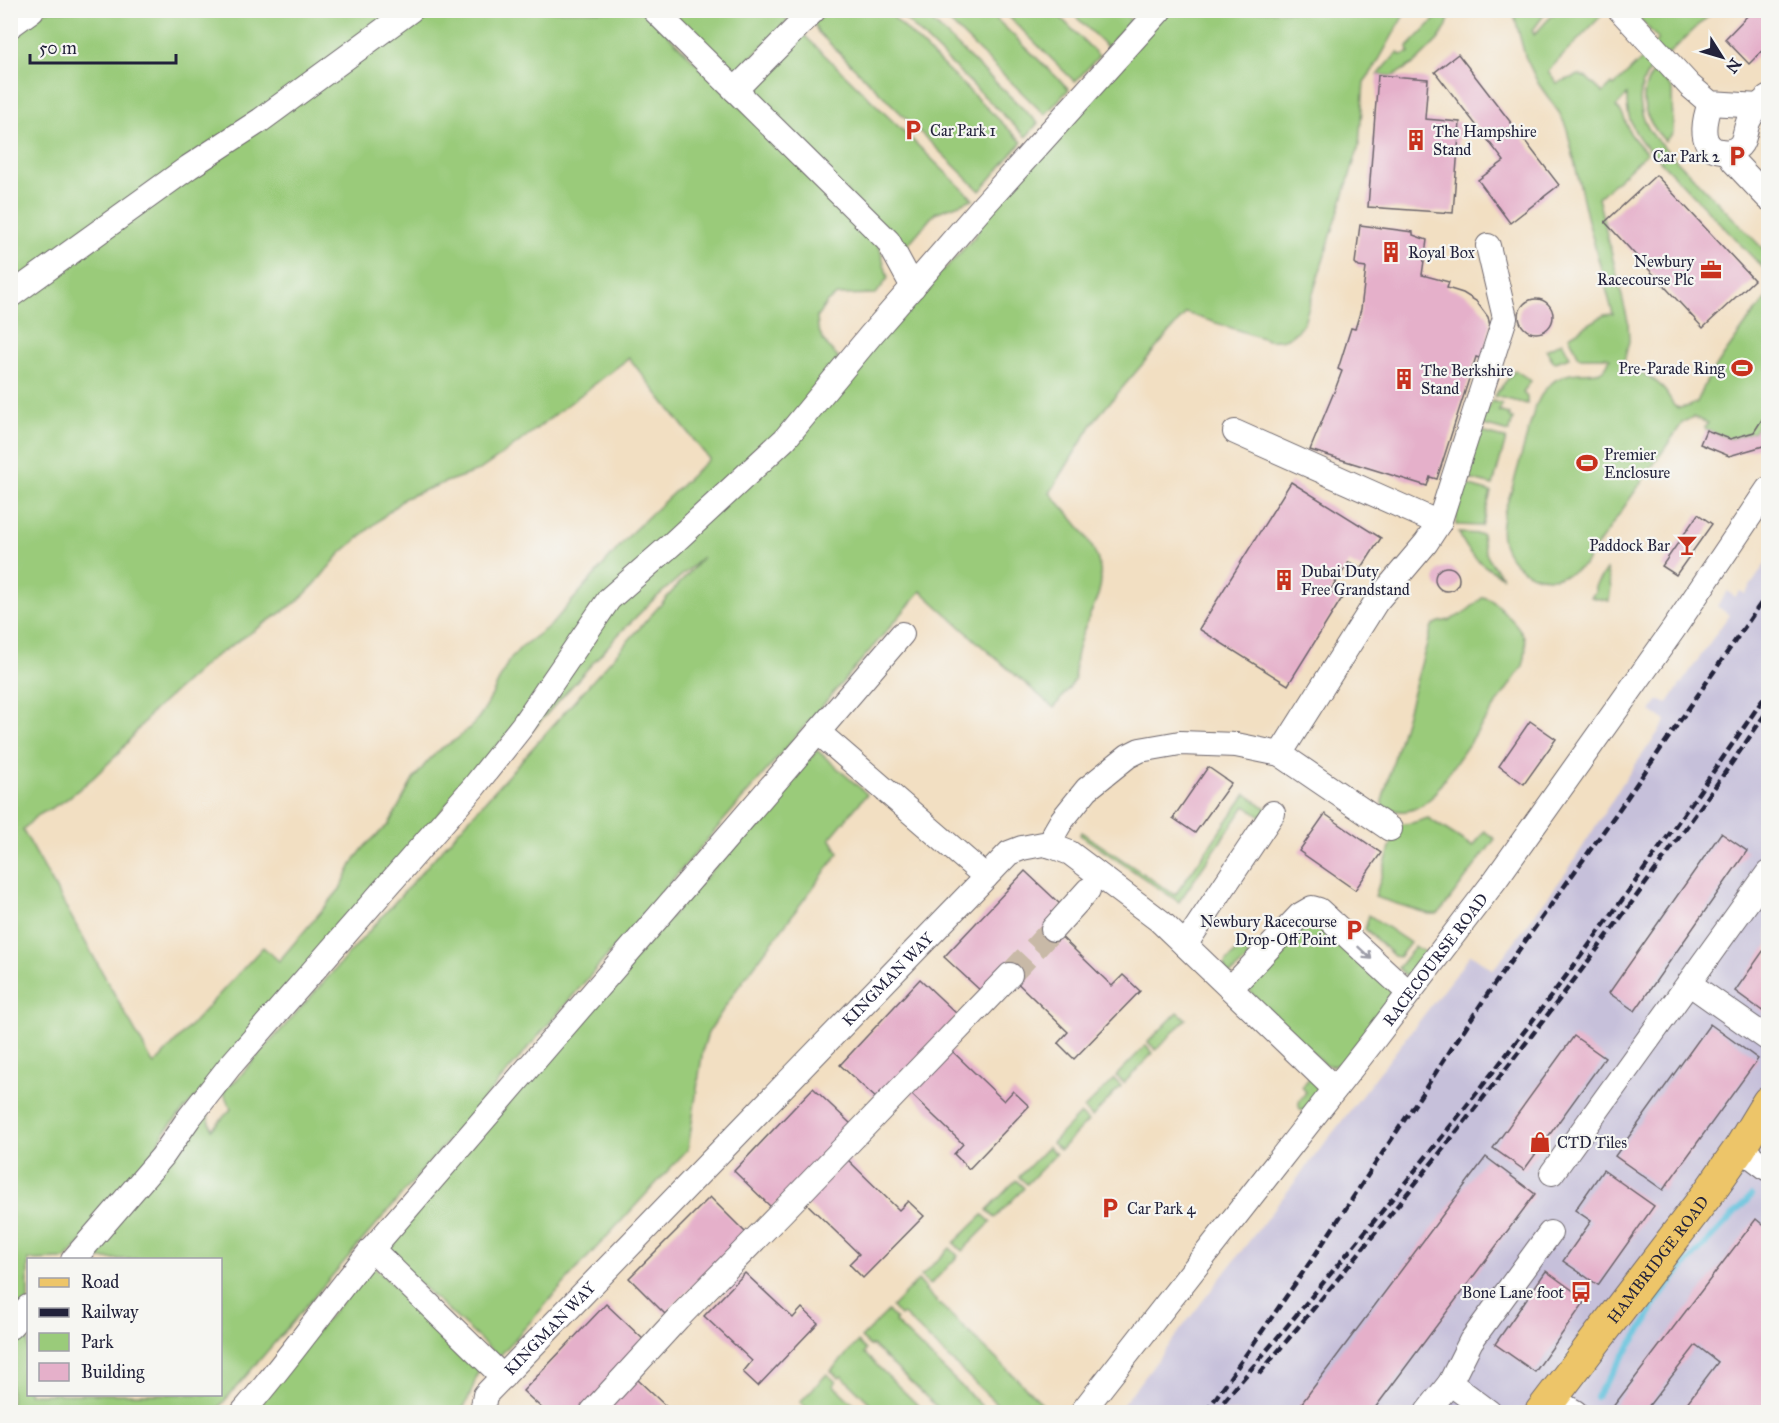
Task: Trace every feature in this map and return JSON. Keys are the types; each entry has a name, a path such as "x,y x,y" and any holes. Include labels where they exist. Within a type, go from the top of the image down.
{"main road":[{"name":"HAMBRIDGE ROAD","path":"1556,1408 1740,1148 1768,1102"}],"street":[{"path":"10,26 32,10"},
{"path":"10,296 189,167 261,120 411,10"},
{"path":"654,10 888,241 913,287"},
{"path":"735,90 814,10"},
{"path":"75,1258 162,1157 189,1118 229,1068 473,788 523,725 609,599 785,439 913,287 1160,10"},
{"path":"1620,10 1690,86 1710,103 1764,101"},
{"path":"1710,103 1704,133 1711,147 1728,152 1736,149 1742,142 1746,136 1748,122 1764,101"},
{"path":"1728,152 1733,161 1768,198"},
{"path":"1280,754 1376,602 1426,543 1438,523 1505,318 1488,246"},
{"path":"1235,432 1438,523"},
{"name":"RACECOURSE ROAD","path":"1082,1413 1335,1089 1524,841 1673,630 1768,489"},
{"path":"243,1413 372,1249 902,634"},
{"path":"818,732 986,877"},
{"path":"1335,1089 1160,921 1092,881 1070,853 1052,846 1055,832 1062,820 1087,789 1128,756 1140,750 1179,742 1236,745 1280,754 1390,829"},
{"path":"1185,945 1273,813"},
{"name":"KINGMAN WAY","path":"482,1413 485,1395 1009,853 1032,845 1052,846"},
{"path":"1552,1173 1768,873"},
{"path":"1053,929 1092,881"},
{"path":"1231,988 1300,915 1312,908 1319,910 1409,993"},
{"path":"592,1413 678,1318 1010,975"},
{"path":"1690,984 1768,1039"},
{"path":"1740,1148 1768,1169"},
{"path":"1427,1413 1450,1383 1471,1341 1550,1233"},
{"path":"372,1249 503,1377"},
{"path":"10,1327 27,1308"},
{"path":"1450,1383 1489,1413"}],"shaded area":[{"path":"1768,560 1768,1412 1117,1412 1471,954 1493,970 1568,870 1626,778 1666,721 1651,711 1659,700 1667,704 1729,615 1717,606 1728,591 1735,597 1740,591 1745,594"}],"green space":[{"path":"46,11 403,11 11,290 10,36"},
{"path":"420,11 644,11 879,245 888,278 876,294 837,295 827,302 817,317 818,328 823,340 839,359 781,432 642,561 516,724 165,1131 143,1171 67,1258 27,1258 27,1302 11,1320 11,302","holes":["629,358 709,459 633,531 551,625 521,647 508,662 486,707 474,724 457,739 440,749 427,762 413,780 389,824 366,845 355,859 340,889 279,961 263,947 154,1065 23,830 35,817 64,801 93,778 119,753 151,713 211,659 297,602 340,554 405,498 478,471"]},
{"path":"664,11 778,11 788,20 732,77"},
{"path":"827,11 887,11 1022,142 980,191 818,32 814,23"},
{"path":"897,11 921,11 1038,123 1026,137"},
{"path":"938,11 988,11 1069,89 1045,115"},
{"path":"1003,11 1054,11 1099,56 1075,82"},
{"path":"1070,11 1121,11 1131,20 1107,47"},
{"path":"1166,11 1406,11 1375,67 1364,82 1359,146 1301,327 1284,339 1268,340 1186,313 1094,421 1050,493 1075,521 1090,543 1100,566 1101,579 1098,596 1077,651 1075,680 1054,708 921,591 215,1412 11,1412 10,1336 27,1318 27,1396 222,1396 222,1258 83,1258 205,1107 212,1129 231,1109 223,1092 238,1078 703,557 651,602 618,635 508,757 613,610 921,285 947,267 976,235 988,207"},
{"path":"1513,11 1547,11 1533,30 1534,35 1556,11 1603,11 1605,12 1548,71 1557,83 1579,75 1587,78 1603,93 1612,84 1614,86 1643,58 1658,39 1633,11 1670,11 1679,19 1688,11 1714,11 1650,70 1640,96 1642,114 1655,138 1768,254 1768,291 1768,410 1754,432 1730,439 1706,430 1708,423 1693,417 1683,422 1584,565 1566,575 1553,578 1533,575 1513,560 1503,544 1501,532 1503,519 1533,414 1544,391 1555,380 1570,374 1603,370 1610,358 1579,357 1569,336 1604,315 1613,314 1587,217 1567,129 1560,114 1538,83 1525,56","holes":["1627,95 1630,120 1642,142 1765,270 1768,291 1766,300 1724,355 1706,382 1697,402 1690,406 1679,408 1674,406 1656,381 1643,374 1628,371 1623,366 1629,341 1628,321 1598,198 1647,153 1632,136 1624,116 1616,107"]},
{"path":"1451,12 1446,28 1438,40 1415,63 1393,76 1378,75 1398,52 1400,55 1409,53 1408,47 1437,17 1446,17"},
{"path":"803,34 973,199 935,213 904,249 746,92"},
{"path":"1655,70 1672,89 1673,133 1665,141 1647,116 1645,107 1645,89"},
{"path":"1562,342 1570,357 1554,362 1546,350"},
{"path":"1515,370 1531,381 1523,393 1527,397 1527,404 1494,396"},
{"path":"1492,401 1502,404 1499,411 1510,415 1509,418 1513,419 1509,432 1480,424"},
{"path":"1479,431 1506,439 1493,485 1465,478"},
{"path":"1463,484 1491,492 1482,526 1456,525 1456,508"},
{"path":"1459,533 1482,534 1488,557 1503,577 1476,559"},
{"path":"1606,570 1611,587 1609,601 1591,597 1595,592 1595,586"},
{"path":"1483,597 1496,604 1523,635 1526,648 1523,666 1432,797 1408,811 1382,805 1432,626 1459,616"},
{"path":"817,750 867,794 830,838 839,853 736,990 708,1033 703,1049 688,1149 499,1357 388,1255 387,1241"},
{"path":"1246,794 1267,809 1261,817 1245,806 1179,902 1080,835 1081,832 1175,895"},
{"path":"1428,818 1473,847 1484,831 1495,839 1437,914 1429,914 1375,897 1398,825"},
{"path":"1369,915 1410,943 1399,957 1394,956 1365,929"},
{"path":"1320,922 1394,992 1394,996 1344,1061 1334,1066 1324,1064 1252,994 1249,988 1250,980 1304,927 1318,927"},
{"path":"1415,946 1427,954 1410,975 1405,976 1398,968"},
{"path":"1240,948 1247,950 1248,959 1229,975 1224,967 1225,963"},
{"path":"1178,1012 1186,1019 1156,1050 1148,1042"},
{"path":"1146,1045 1153,1053 1124,1083 1116,1076"},
{"path":"1310,1077 1316,1083 1318,1091 1304,1111 1299,1107 1299,1103 1306,1092 1302,1087"},
{"path":"1114,1079 1121,1086 1092,1117 1084,1109"},
{"path":"1080,1114 1088,1121 1060,1150 1052,1143"},
{"path":"1048,1147 1056,1154 1027,1184 1019,1177"},
{"path":"1016,1180 1024,1188 995,1218 987,1210"},
{"path":"983,1215 991,1222 962,1251 954,1243"},
{"path":"950,1248 958,1256 930,1285 921,1276"},
{"path":"372,1265 480,1367 464,1407 459,1412 250,1412"},
{"path":"918,1280 925,1290 1051,1412 1005,1412 903,1314 900,1316 892,1307"},
{"path":"888,1311 896,1320 895,1322 988,1412 942,1412 872,1345 870,1346 861,1338"},
{"path":"858,1342 866,1350 864,1353 925,1412 879,1412 842,1376 839,1378 831,1371"},
{"path":"827,1374 836,1382 833,1385 862,1412 815,1412 811,1408 808,1410 800,1402"}],"building":[{"path":"1432,10 1452,10 1442,18 1437,17"},
{"path":"1753,10 1768,10 1768,45 1749,64 1725,39"},
{"path":"1458,54 1559,185 1510,223 1478,180 1504,161 1435,72"},
{"name":"The Hampshire Stand","path":"1378,75 1428,79 1425,119 1460,122 1453,213 1368,207"},
{"path":"1656,175 1754,280 1703,328 1605,222"},
{"name":"The Berkshire Stand","path":"1360,225 1413,232 1413,235 1427,240 1422,275 1449,282 1447,288 1463,293 1476,301 1488,317 1490,326 1483,359 1476,357 1437,479 1430,477 1427,486 1310,450 1342,371 1338,369 1351,328 1355,329 1361,309 1366,268 1359,267 1355,263"},
{"path":"1536,299 1548,304 1553,316 1548,328 1536,333 1524,328 1519,316 1524,304"},
{"path":"1768,410 1768,438 1763,446 1729,456 1700,444 1706,430 1730,439 1754,432"},
{"name":"Dubai Duty Free Grandstand","path":"1291,482 1381,538 1361,569 1349,562 1330,591 1342,598 1288,685 1199,629"},
{"name":"Paddock Bar","path":"1698,514 1712,524 1676,575 1662,566"},
{"path":"1447,567 1455,571 1459,579 1455,587 1447,591 1439,587 1435,579 1439,571"},
{"path":"1530,721 1556,739 1524,784 1499,766"},
{"path":"1208,767 1231,783 1195,833 1173,818"},
{"path":"1325,814 1381,853 1355,890 1299,851"},
{"path":"1721,833 1747,851 1635,1011 1609,993"},
{"path":"1025,871 1062,906 1047,923 1112,986 1123,975 1140,991 1074,1059 1058,1043 1068,1032 1003,969 982,992 944,957"},
{"path":"1768,944 1768,1015 1735,991"},
{"path":"920,979 958,1015 878,1100 840,1065"},
{"path":"1710,1024 1758,1059 1663,1190 1615,1156"},
{"path":"1574,1036 1605,1058 1524,1170 1493,1148"},
{"path":"951,1050 1004,1101 1013,1091 1029,1106 969,1169 954,1154 963,1144 910,1093"},
{"path":"813,1088 851,1124 772,1208 734,1171"},
{"path":"1486,1157 1535,1194 1372,1412 1295,1412"},
{"path":"847,1159 899,1210 908,1201 924,1216 863,1278 849,1264 859,1254 805,1202"},
{"path":"1603,1170 1654,1206 1598,1285 1563,1261 1591,1221 1575,1210"},
{"path":"710,1197 746,1233 665,1314 629,1278"},
{"path":"1756,1219 1768,1229 1768,1412 1680,1412 1718,1362 1696,1345 1644,1412 1609,1412"},
{"path":"1546,1271 1586,1300 1535,1372 1495,1344"},
{"path":"745,1273 793,1318 802,1308 818,1323 758,1386 743,1372 752,1361 704,1316"},
{"path":"606,1304 644,1340 621,1364 672,1412 546,1412 523,1391"}],"waterway":[{"path":"1596,1397 1648,1319 1656,1302 1680,1271 1751,1196"}],"tunnel":[{"path":"1010,975 1053,929"}],"railway":[{"path":"1206,1412 1313,1258 1491,989 1618,811 1768,593"},
{"path":"1215,1412 1477,1093 1647,866 1768,692"},
{"path":"1259,1374 1522,1048 1647,881 1768,710"}],"place":[{"name":"Car Park 1","path":"913,130"},
{"name":"The Hampshire Stand","path":"1416,140"},
{"name":"Car Park 2","path":"1737,156"},
{"name":"Royal Box","path":"1391,252"},
{"name":"Newbury Racecourse Plc","path":"1711,270"},
{"name":"Pre-Parade Ring","path":"1742,368"},
{"name":"The Berkshire Stand","path":"1404,379"},
{"name":"Premier Enclosure","path":"1587,463"},
{"name":"Paddock Bar","path":"1687,545"},
{"name":"Dubai Duty Free Grandstand","path":"1284,580"},
{"name":"Newbury Racecourse Drop-Off Point","path":"1354,930"},
{"name":"CTD Tiles","path":"1540,1142"},
{"name":"Car Park 4","path":"1110,1208"},
{"name":"Bone Lane foot","path":"1581,1292"}]}
